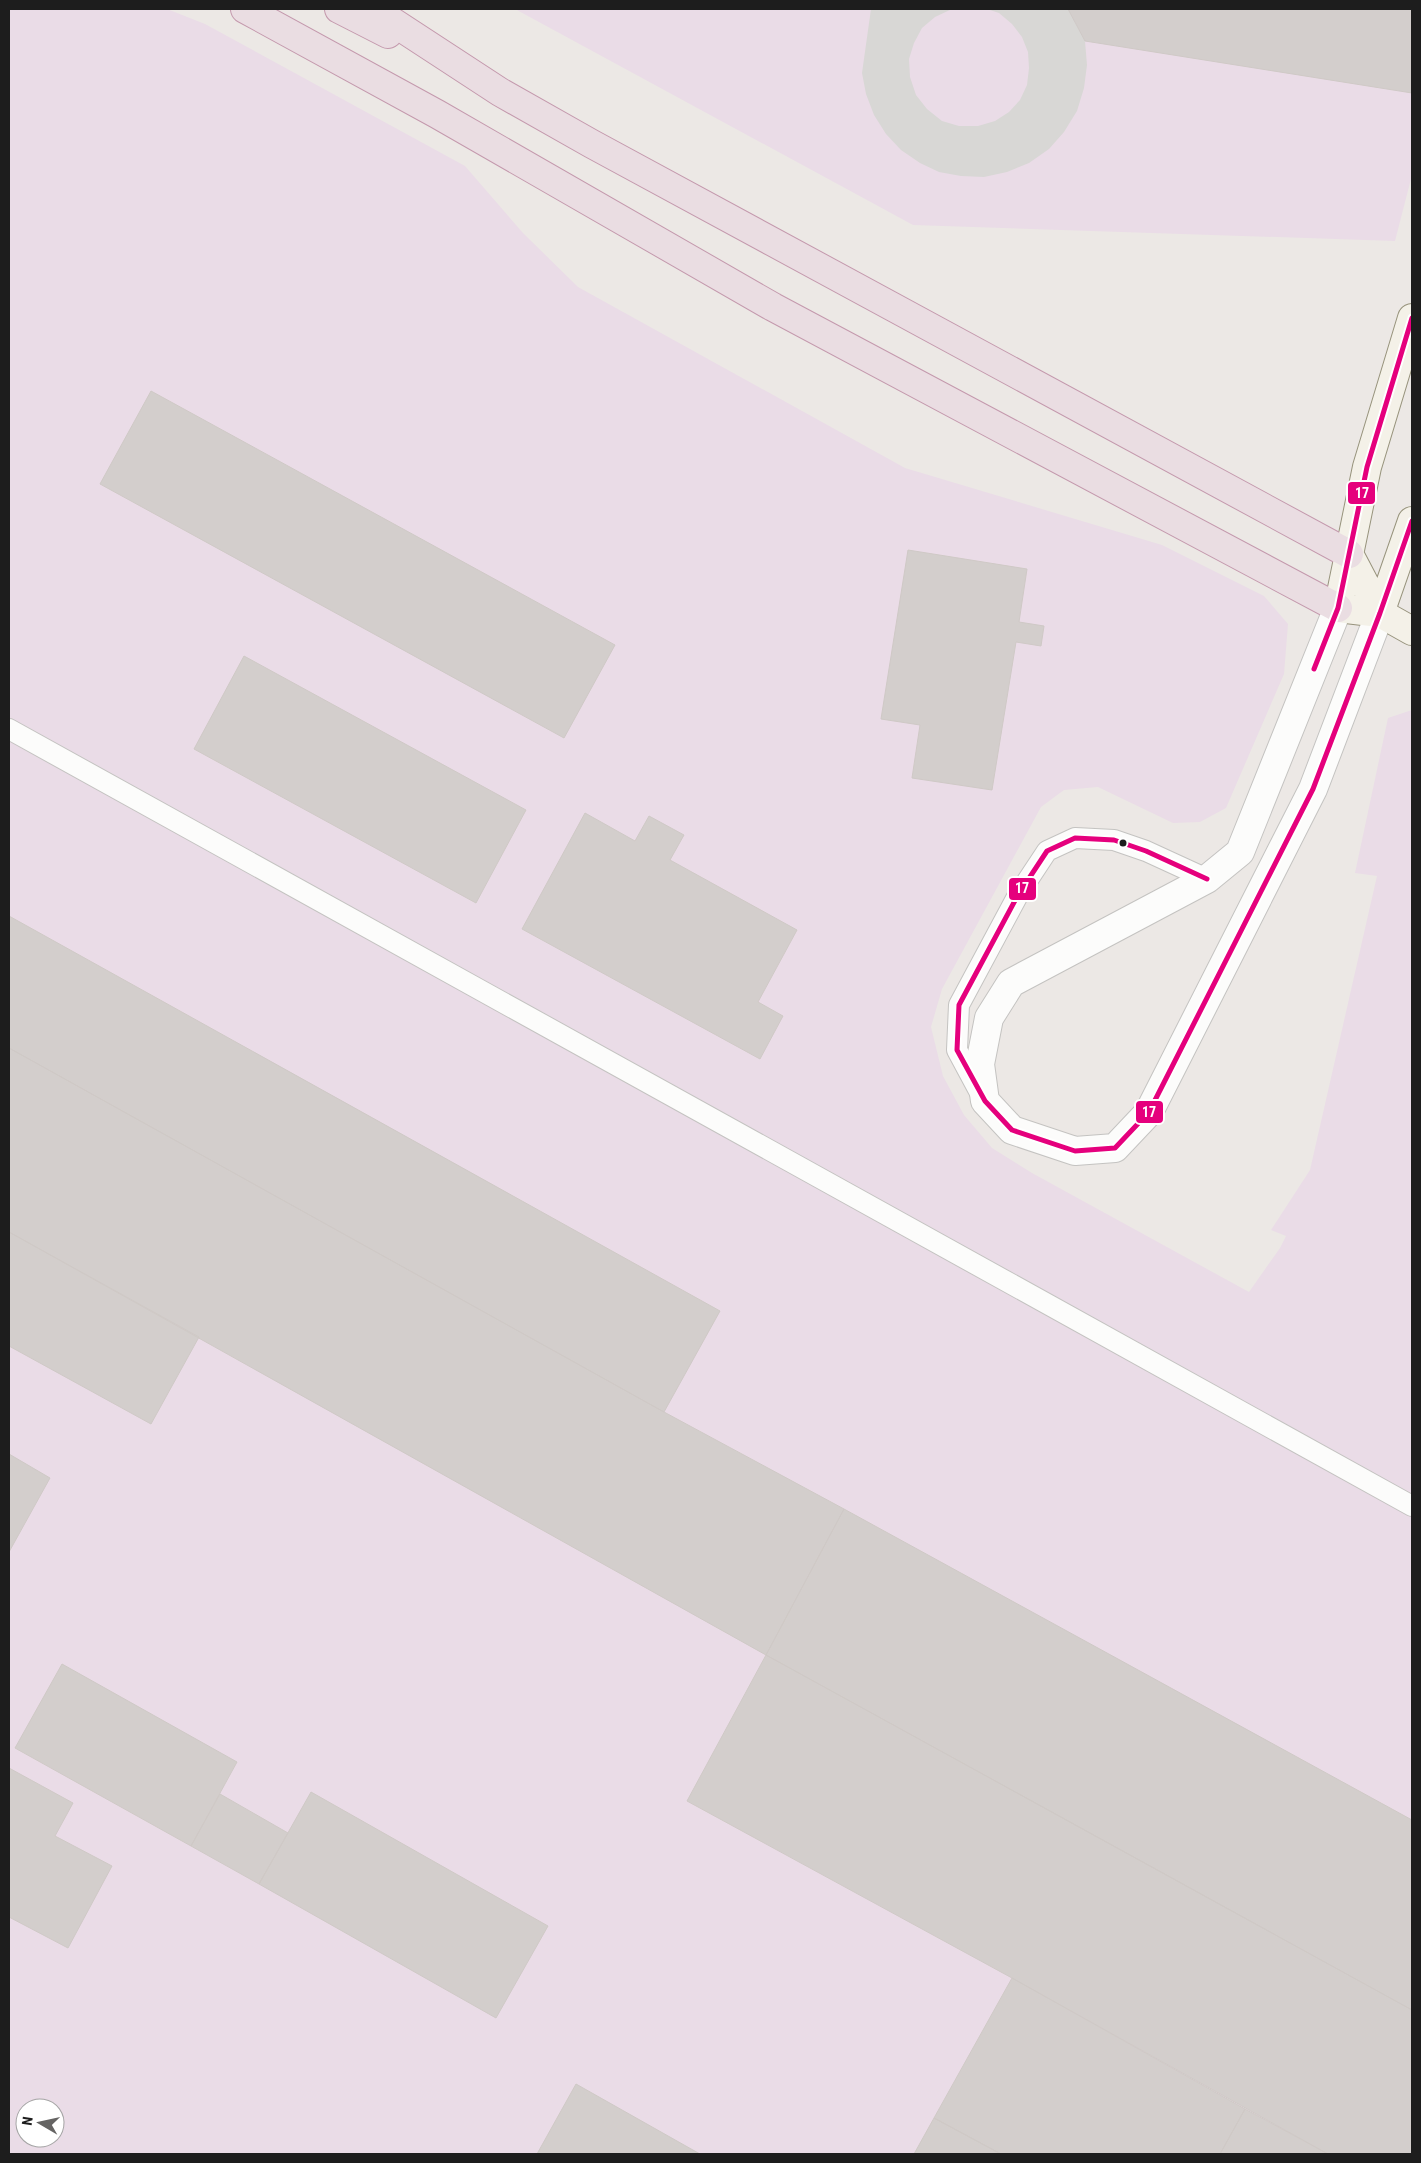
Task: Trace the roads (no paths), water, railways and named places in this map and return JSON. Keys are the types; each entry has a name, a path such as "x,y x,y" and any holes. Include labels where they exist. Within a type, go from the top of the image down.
{"highway":[{"path":"224,9 299,38"},
{"path":"245,9 437,114 773,307 1338,608"},
{"path":"339,9 500,92 618,158 1349,554"},
{"path":"373,9 500,92"}],"street":[{"path":"1412,318 1367,467 1338,608 1240,852 1207,879 1012,983 989,1018 980,1064 985,1101 1012,1130 1075,1151 1115,1148 1149,1112 1313,789 1380,613 1412,521"},
{"path":"1349,554 1380,613"},
{"path":"1338,608 1380,613 1412,631"}],"lane":[{"path":"9,730 1412,1506"},
{"path":"985,1101 957,1050 959,1005 1018,895 1047,851 1075,838 1114,840 1146,851 1207,879"}]}
